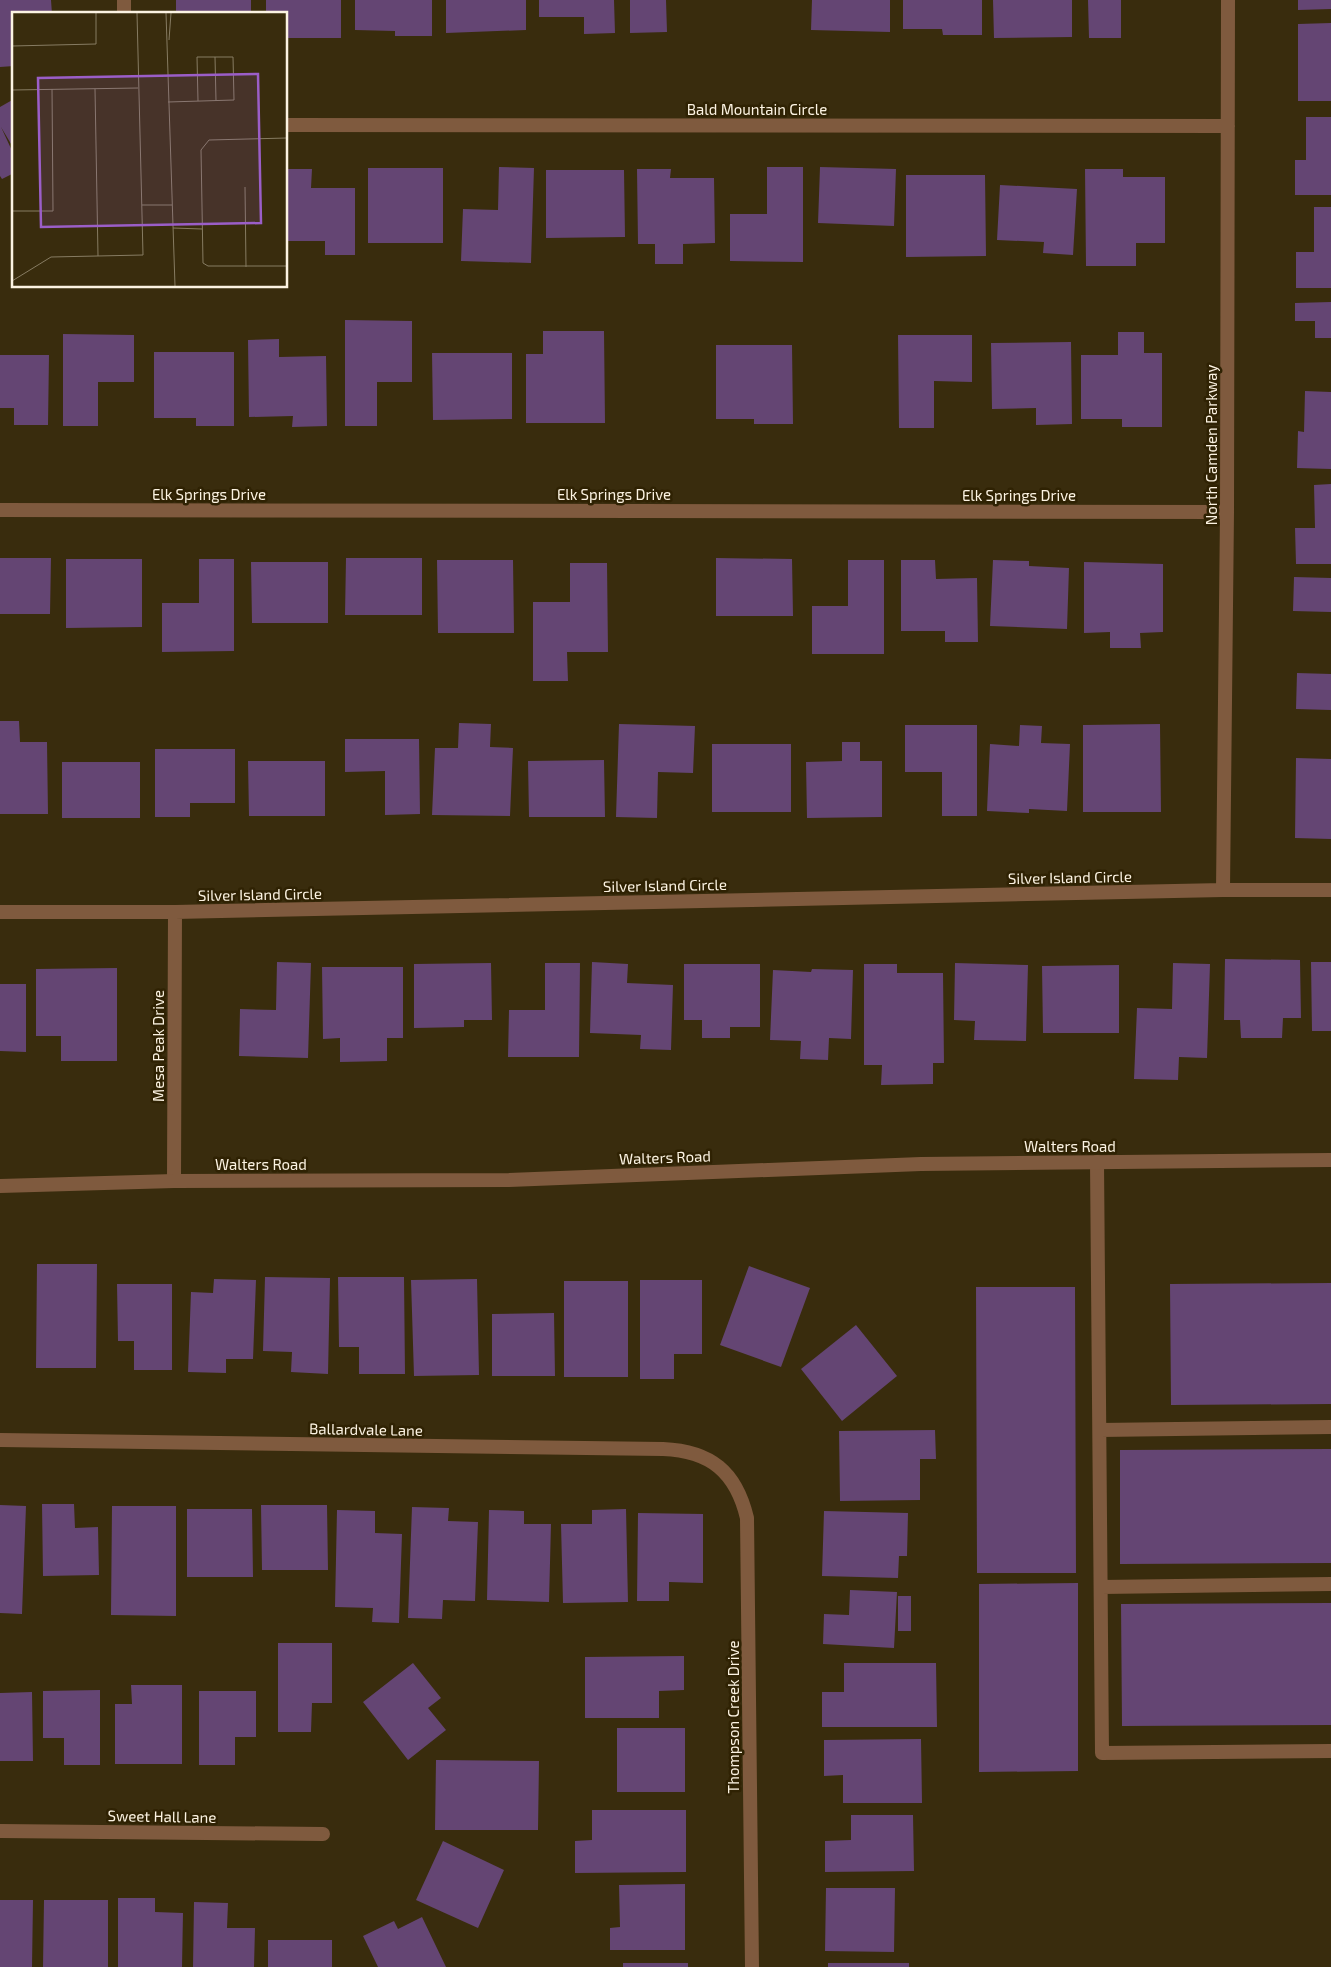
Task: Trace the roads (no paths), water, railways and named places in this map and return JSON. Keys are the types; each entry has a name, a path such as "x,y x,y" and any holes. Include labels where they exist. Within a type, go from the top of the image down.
{"street":[{"name":"North Camden Parkway","path":"1223,890 1227,512 1228,0"},
{"name":"Bald Mountain Circle","path":"288,125 1228,126"},
{"name":"Elk Springs Drive","path":"0,510 1227,512"},
{"name":"Silver Island Circle","path":"0,912 175,912 1223,890 1331,890"},
{"name":"Mesa Peak Drive","path":"174,1181 175,912"},
{"name":"Walters Road","path":"0,1186 174,1181 509,1180 921,1164 1331,1160"},
{"path":"1097,1162 1102,1753 1331,1752"},
{"path":"1100,1430 1331,1427"},
{"name":"Ballardvale Lane","path":"0,1440 664,1449 697,1454 712,1461 725,1472"},
{"name":"Thompson Creek Drive","path":"725,1472 736,1485 743,1501 747,1518 752,1967"},
{"path":"1101,1587 1331,1584"},
{"name":"Sweet Hall Lane","path":"0,1830 324,1834"}]}
